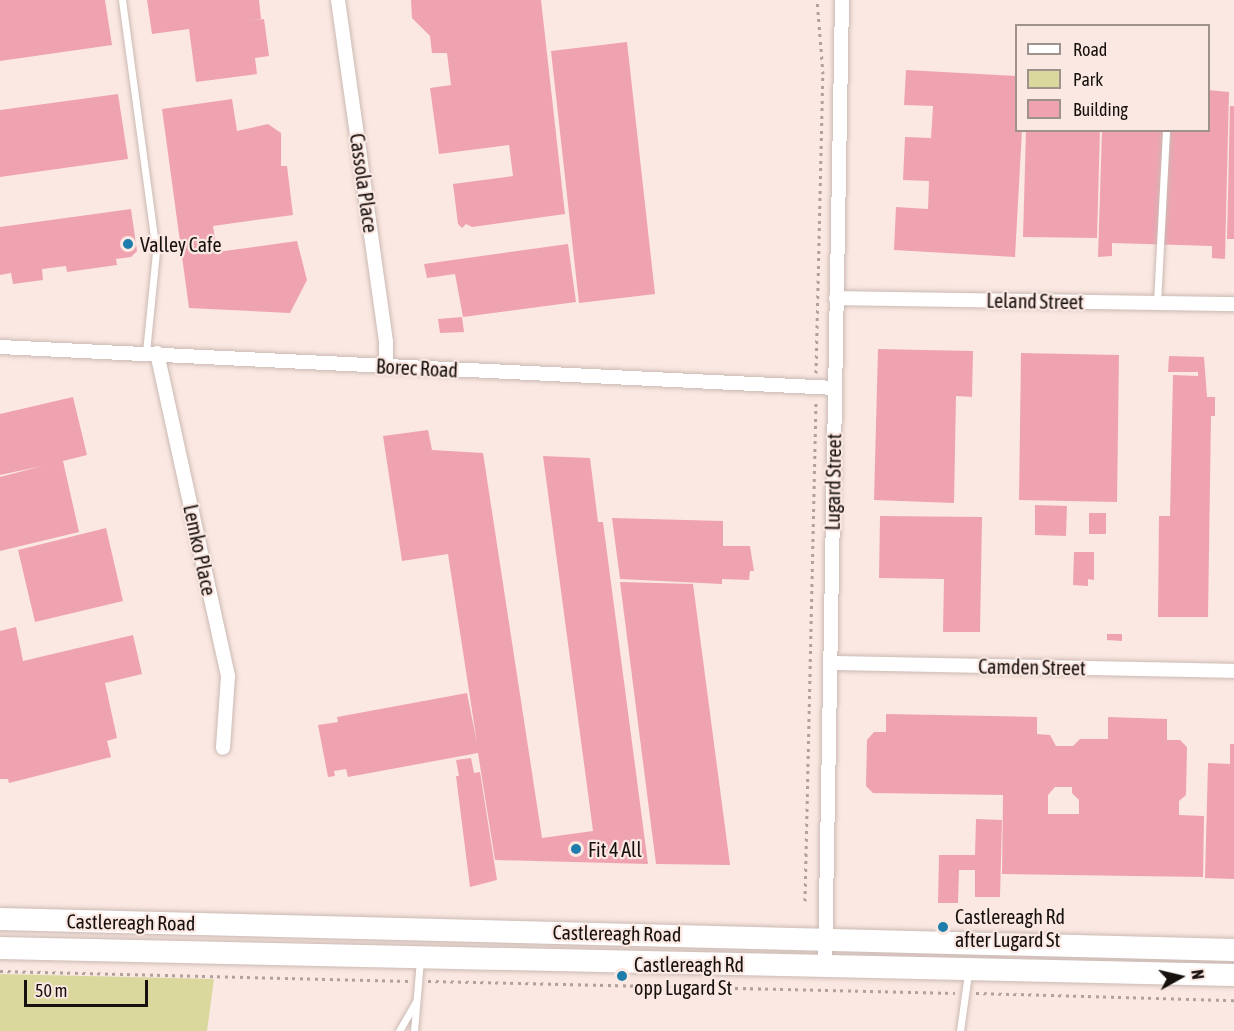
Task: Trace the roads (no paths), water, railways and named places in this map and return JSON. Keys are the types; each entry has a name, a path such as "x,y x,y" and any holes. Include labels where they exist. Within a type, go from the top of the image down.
{"main road":[{"name":"Castlereagh Road","path":"0,919 1234,950"},
{"name":"Castlereagh Road","path":"0,948 420,954 1234,975"}],"street":[{"name":"Cassola Place","path":"338,0 386,342 386,366"},
{"name":"Lugard Street","path":"825,964 842,0"},
{"name":"Leland Street","path":"836,298 1234,304"},
{"name":"Borec Road","path":"0,347 151,352 835,388"},
{"name":"Lemko Place","path":"151,352 228,676 223,748"},
{"name":"Camden Street","path":"830,663 1234,671"}],"lane":[{"path":"122,0 156,252 151,352"},
{"path":"1157,303 1166,132"},
{"path":"414,1031 420,981 420,954"},
{"path":"960,1031 969,967"},
{"path":"399,1031 418,997"}],"place":[{"name":"Valley Cafe","path":"128,244"},
{"name":"Fit 4 All","path":"576,849"},
{"name":"Castlereagh Rd after Lugard St","path":"943,927"},
{"name":"Castlereagh Rd opp Lugard St","path":"622,976"}]}
